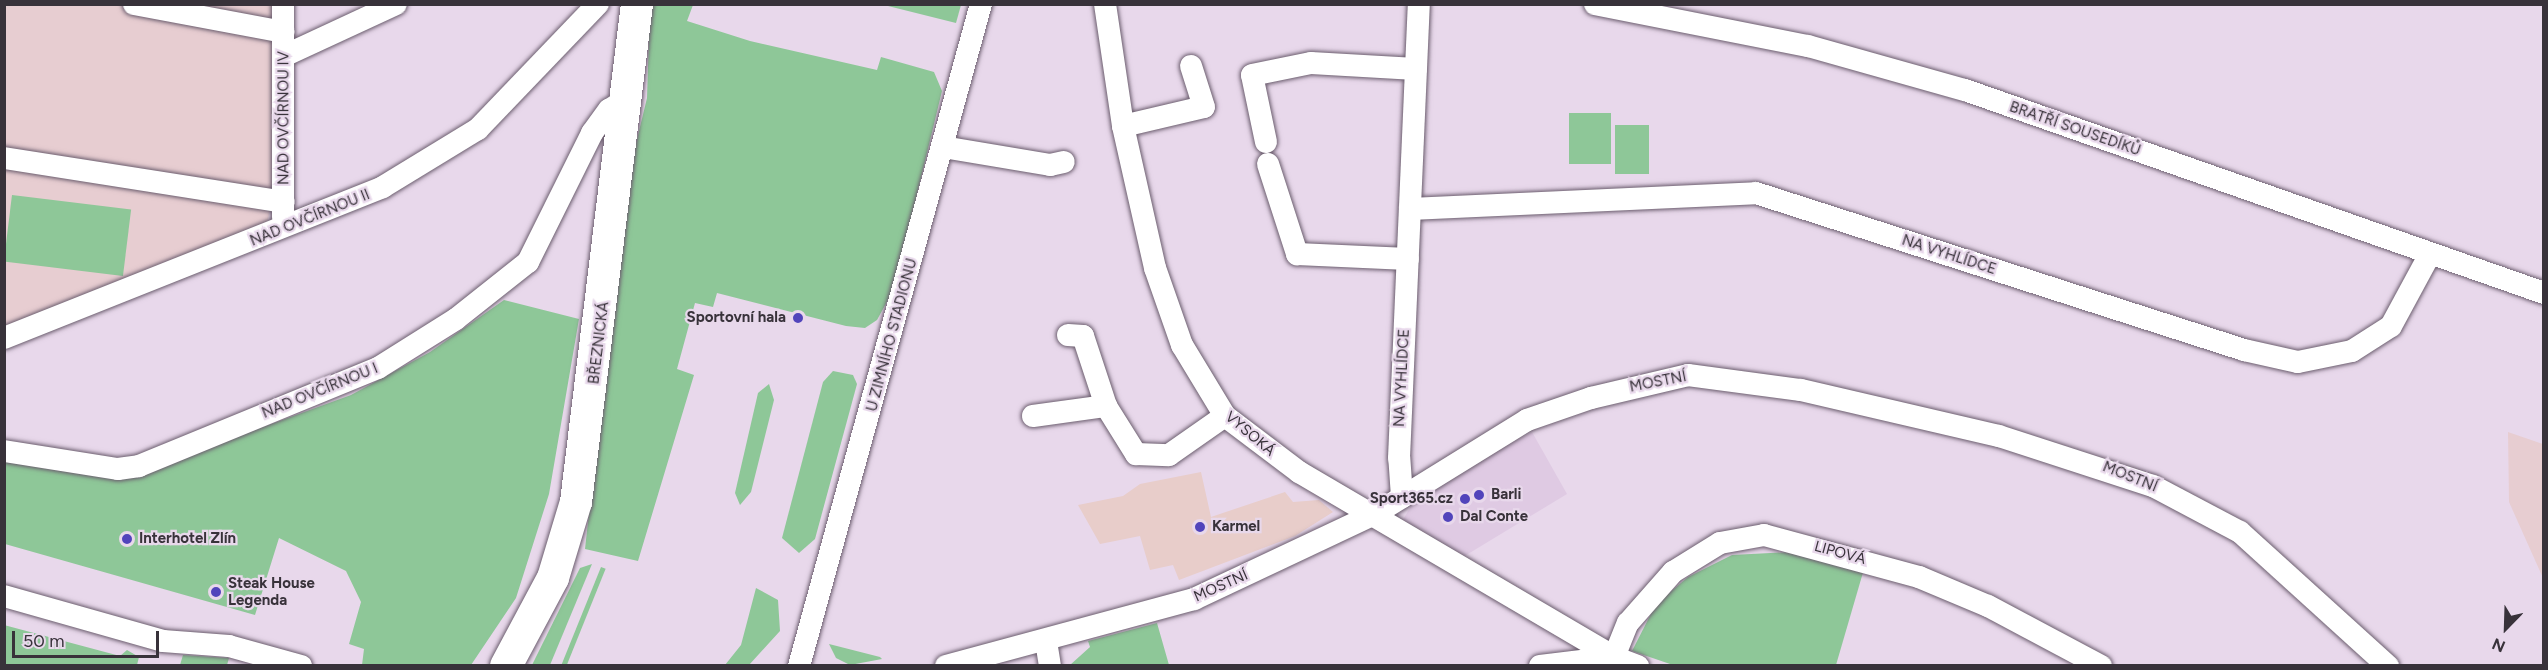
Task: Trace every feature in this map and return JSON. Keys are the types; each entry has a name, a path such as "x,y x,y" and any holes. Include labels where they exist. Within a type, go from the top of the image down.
{"main road":[{"name":"BŘEZNICKÁ","path":"506,666 553,578 576,502 637,4"}],"street":[{"path":"134,4 283,32"},
{"name":"NAD OVČÍRNOU IV","path":"283,4 285,55 283,231"},
{"path":"285,55 396,4"},
{"name":"NAD OVČÍRNOU II","path":"4,338 283,231 383,187 478,129 598,4"},
{"name":"U ZIMNÍHO STADIONU","path":"800,666 981,4"},
{"name":"VYSOKÁ","path":"1105,4 1124,126 1155,268 1182,345 1225,416 1299,472 1375,514 1614,657 1638,666"},
{"name":"NA VYHLÍDCE","path":"1402,496 1399,458 1419,4"},
{"name":"BRATŘÍ SOUSEDÍKŮ","path":"1595,4 1798,44 1965,90 2544,293"},
{"path":"1408,259 1297,254 1267,153 1252,75 1311,63 1416,69"},
{"path":"1124,126 1204,107 1191,66"},
{"name":"NAD OVČÍRNOU I","path":"4,451 118,470 139,466 378,368 456,319 528,262 592,133 609,110 626,99"},
{"path":"943,147 1050,165 1064,162"},
{"path":"4,158 284,202"},
{"name":"NA VYHLÍDCE","path":"1410,209 1756,193 2244,350 2298,362 2352,351 2391,326 2430,254"},
{"path":"1068,335 1083,336 1106,406 1136,454 1169,455 1225,416"},
{"name":"MOSTNÍ","path":"946,666 1046,641 1194,599 1375,514 1488,440 1591,398 1688,375 1752,381 2000,435 2153,486 2240,532 2388,666"},
{"path":"1033,416 1106,406"},
{"name":"LIPOVÁ","path":"1614,657 1628,623 1673,572 1739,536 1764,535 1908,573 1988,606 2101,666"},
{"path":"4,596 163,641 229,646 301,666"},
{"path":"1046,641 1050,666"},
{"path":"1540,666 1614,657"}],"shaded area":[{"path":"5,5 274,5 277,173 267,225 5,331"},
{"name":"Barli","path":"1532,432 1567,494 1463,557 1403,520 1417,495"},
{"path":"2508,432 2543,444 2543,578 2509,502"},
{"name":"Karmel","path":"1201,472 1211,517 1285,492 1293,502 1319,500 1333,512 1295,536 1179,580 1173,565 1150,570 1140,536 1100,544 1078,505 1123,496 1140,484"}],"green space":[{"path":"650,5 693,5 687,21 750,41 877,70 881,57 934,72 942,91 894,289 877,320 865,328 846,326 717,293 713,307 695,303 677,369 694,375 638,561 585,549 625,189 647,98"},
{"path":"884,5 961,5 956,23"},
{"path":"1569,113 1611,113 1611,164 1569,164"},
{"path":"1615,125 1649,125 1649,174 1615,174"},
{"path":"12,195 131,210 123,276 4,262"},
{"path":"504,300 579,319 549,494 516,598 471,665 362,665 364,649 349,644 361,602 346,571 279,538 255,615 5,544 4,444 114,463 178,458 351,395 430,352"},
{"path":"833,371 853,375 857,384 815,539 799,553 782,538 823,382"},
{"path":"769,384 774,400 751,492 740,505 735,493 758,393"},
{"path":"1791,552 1864,569 1836,665 1673,665 1632,651 1656,604 1688,577 1732,555"},
{"path":"592,564 550,665 532,665 580,568"},
{"path":"601,567 606,569 566,666 561,665"},
{"path":"756,588 778,600 780,631 749,665 725,665 741,645"},
{"path":"1157,623 1169,665 1070,665 1090,647 1088,641"},
{"path":"4,625 120,656 127,650 139,657 137,665 5,665"},
{"path":"829,644 882,659 850,665 836,658"},
{"path":"183,655 229,658 227,665 180,665"}],"place":[{"name":"Sportovní hala","path":"798,318"},
{"name":"Barli","path":"1479,495"},
{"name":"Sport365.cz","path":"1465,499"},
{"name":"Dal Conte","path":"1448,517"},
{"name":"Karmel","path":"1200,527"},
{"name":"Interhotel Zlín","path":"127,539"},
{"name":"Steak House Legenda","path":"216,592"}]}
